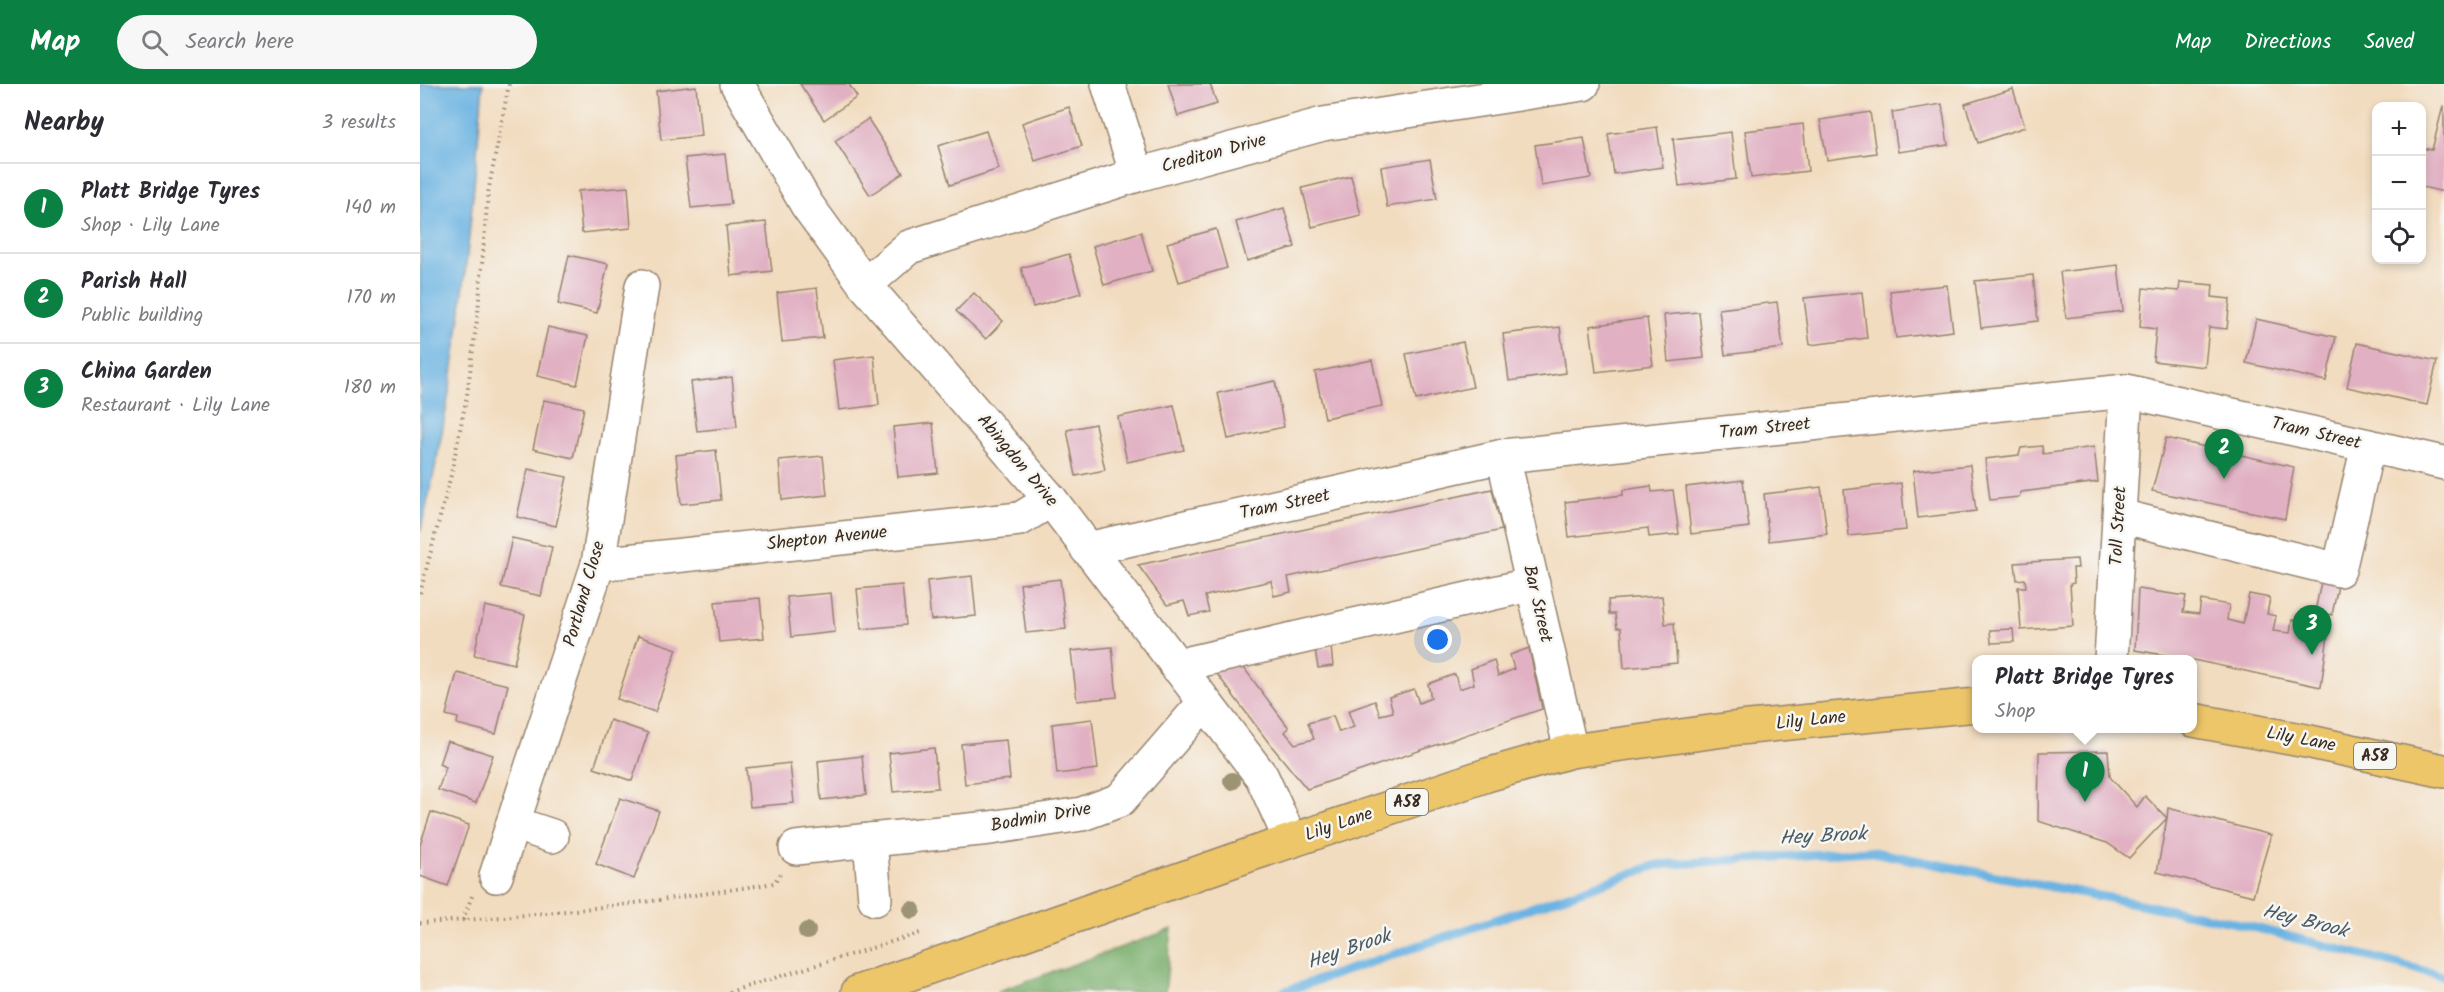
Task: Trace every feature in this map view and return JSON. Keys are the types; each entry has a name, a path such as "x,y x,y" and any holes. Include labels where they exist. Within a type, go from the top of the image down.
{"main road":[{"name":"Lily Lane","path":"858,992 1487,775 1571,751 1739,728 1972,705"},
{"name":"Lily Lane","path":"2197,721 2306,741 2444,771"}],"street":[{"name":"Abingdon Drive","path":"737,84 807,205 864,285 1051,500 1262,777 1291,842"},
{"path":"1108,84 1137,175"},
{"name":"Crediton Drive","path":"864,285 909,247 1137,175 1323,124 1583,84"},
{"name":"Portland Close","path":"496,876 598,564 642,286"},
{"name":"Tram Street","path":"1087,549 1503,456 2126,391 2444,463"},
{"name":"Toll Street","path":"2111,655 2126,391"},
{"path":"2120,516 2339,570 2368,446"},
{"name":"Bar Street","path":"1503,456 1571,751"},
{"name":"Shepton Avenue","path":"598,564 1020,519 1051,500"},
{"path":"1176,666 1533,584"},
{"name":"Bodmin Drive","path":"796,848 990,828 1082,814 1120,800 1204,703"},
{"path":"513,824 552,836"},
{"path":"870,840 875,899"}],"path":[{"path":"420,593 451,475 467,395 478,312 488,193 508,84"},
{"path":"420,923 639,902 774,883 796,848"}],"green space":[{"path":"1172,929 1165,992 996,992"}],"water":[{"path":"420,84 483,84 461,310 444,422 420,532"}],"building":[{"path":"800,84 849,84 857,97 824,120"},
{"path":"1168,84 1210,84 1217,104 1178,116"},
{"path":"696,86 701,136 661,140 656,91"},
{"path":"2013,89 2025,127 1978,143 1965,104"},
{"path":"1942,104 1948,145 1898,152 1892,112"},
{"path":"2444,106 2444,192 2426,188 2426,149 2432,150"},
{"path":"1069,107 1082,146 1035,161 1022,123"},
{"path":"1870,112 1876,153 1827,160 1820,120"},
{"path":"868,119 903,173 870,195 835,141"},
{"path":"1803,124 1808,171 1751,178 1745,131"},
{"path":"1657,127 1663,167 1614,174 1608,134"},
{"path":"986,131 999,169 950,185 938,146"},
{"path":"1731,132 1736,179 1679,186 1673,139"},
{"path":"1584,138 1591,178 1541,186 1535,145"},
{"path":"725,154 731,204 691,208 685,158"},
{"path":"1430,159 1437,199 1387,207 1381,167"},
{"path":"1351,176 1361,215 1312,227 1302,188"},
{"path":"628,187 631,228 582,233 578,191"},
{"path":"1284,208 1295,247 1247,261 1236,222"},
{"path":"766,222 772,271 731,276 726,226"},
{"path":"1216,229 1227,268 1179,282 1167,243"},
{"path":"1141,232 1152,271 1104,285 1093,246"},
{"path":"1069,254 1081,293 1033,307 1021,268"},
{"path":"569,255 608,264 597,313 558,304"},
{"path":"2118,265 2123,311 2066,318 2060,272"},
{"path":"2033,275 2038,321 1981,328 1975,281"},
{"path":"2180,282 2213,285 2212,297 2230,299 2227,329 2209,327 2205,367 2153,361 2156,329 2140,327 2143,288 2179,291"},
{"path":"1947,285 1953,331 1896,338 1890,291"},
{"path":"817,288 823,338 782,342 777,293"},
{"path":"1862,292 1867,338 1810,345 1804,298"},
{"path":"974,293 1003,321 986,339 956,311"},
{"path":"1777,302 1783,348 1725,355 1719,309"},
{"path":"1699,312 1704,358 1668,362 1664,315"},
{"path":"1647,318 1653,365 1596,372 1590,326"},
{"path":"2256,319 2336,337 2326,381 2246,363"},
{"path":"548,327 588,336 577,385 537,376"},
{"path":"1560,327 1566,373 1509,381 1503,334"},
{"path":"1463,342 1473,387 1416,400 1406,354"},
{"path":"2357,343 2437,361 2427,405 2347,387"},
{"path":"874,355 879,405 839,410 833,360"},
{"path":"1372,360 1382,406 1325,418 1315,372"},
{"path":"732,377 737,427 697,431 691,382"},
{"path":"1275,381 1284,427 1228,439 1218,393"},
{"path":"544,400 584,408 573,458 533,449"},
{"path":"1174,405 1184,450 1127,462 1118,417"},
{"path":"933,423 938,473 898,477 893,427"},
{"path":"1095,424 1105,470 1076,476 1067,430"},
{"path":"2166,438 2294,467 2285,519 2152,491"},
{"path":"2042,446 2043,454 2094,447 2098,482 2021,492 2019,497 1990,500 1985,459 2019,455 2021,448"},
{"path":"716,450 721,500 681,504 676,455"},
{"path":"823,456 827,495 782,500 779,460"},
{"path":"1970,465 1976,511 1918,518 1913,471"},
{"path":"528,469 567,477 556,526 517,517"},
{"path":"1743,480 1749,527 1691,534 1686,487"},
{"path":"1901,483 1906,530 1849,536 1844,490"},
{"path":"1651,486 1652,492 1673,490 1679,534 1649,537 1648,528 1569,537 1565,502 1623,495 1623,490"},
{"path":"1821,487 1827,534 1769,541 1764,494"},
{"path":"1492,489 1502,530 1288,577 1291,592 1274,596 1271,581 1205,596 1209,612 1189,616 1184,601 1167,605 1138,565"},
{"path":"512,538 552,547 541,596 501,587"},
{"path":"2077,559 2078,568 2073,568 2074,583 2070,584 2073,626 2021,630 2018,587 2026,587 2025,579 2017,580 2015,563"},
{"path":"972,576 976,616 931,620 927,581"},
{"path":"2322,577 2339,581 2332,615 2315,612"},
{"path":"1060,579 1066,629 1026,633 1020,584"},
{"path":"902,585 906,625 861,629 857,589"},
{"path":"2138,589 2186,596 2183,612 2199,614 2201,600 2229,605 2227,620 2243,624 2249,594 2270,598 2267,614 2276,616 2273,631 2290,633 2292,620 2329,628 2321,687 2197,661 2197,655 2164,655 2135,650"},
{"path":"831,593 835,632 791,637 787,597"},
{"path":"1662,596 1665,624 1674,623 1677,663 1624,668 1621,628 1617,628 1615,614 1609,614 1608,600"},
{"path":"760,598 764,638 719,642 715,602"},
{"path":"485,606 525,615 514,664 474,655"},
{"path":"2013,629 2014,642 1991,643 1990,630"},
{"path":"638,636 677,649 655,712 617,699"},
{"path":"1112,647 1117,697 1077,701 1071,651"},
{"path":"1331,647 1333,666 1318,668 1315,649"},
{"path":"1529,648 1542,709 1307,789 1211,666 1238,660 1289,728 1285,732 1295,744 1314,739 1308,723 1333,716 1339,732 1354,727 1348,711 1375,701 1380,715 1393,712 1389,697 1414,689 1419,703 1431,698 1428,684 1455,674 1459,689 1474,684 1471,669 1494,660 1498,676 1514,669 1510,655"},
{"path":"457,673 508,685 496,734 457,724 458,718 446,715"},
{"path":"1092,719 1098,769 1057,774 1052,724"},
{"path":"610,720 648,733 632,781 594,768"},
{"path":"1006,740 1010,779 965,784 961,744"},
{"path":"447,741 493,755 476,803 438,790 446,767 439,764"},
{"path":"934,748 938,788 893,792 889,753"},
{"path":"2108,751 2110,777 2137,807 2145,796 2167,818 2129,858 2107,843 2038,821 2039,752"},
{"path":"862,756 866,795 821,800 818,761"},
{"path":"790,763 794,803 750,807 746,768"},
{"path":"620,798 659,811 634,879 596,864"},
{"path":"2168,808 2271,835 2253,896 2157,872"},
{"path":"431,812 469,825 448,886 420,876 420,845"}],"waterway":[{"name":"Hey Brook","path":"1283,992 1657,865 1868,851 2232,922 2444,976"}],"place":[{"name":"Parish Hall","path":"2224,479"},
{"name":"China Garden","path":"2312,655"},
{"name":"Platt Bridge Tyres","path":"2085,802"}]}
